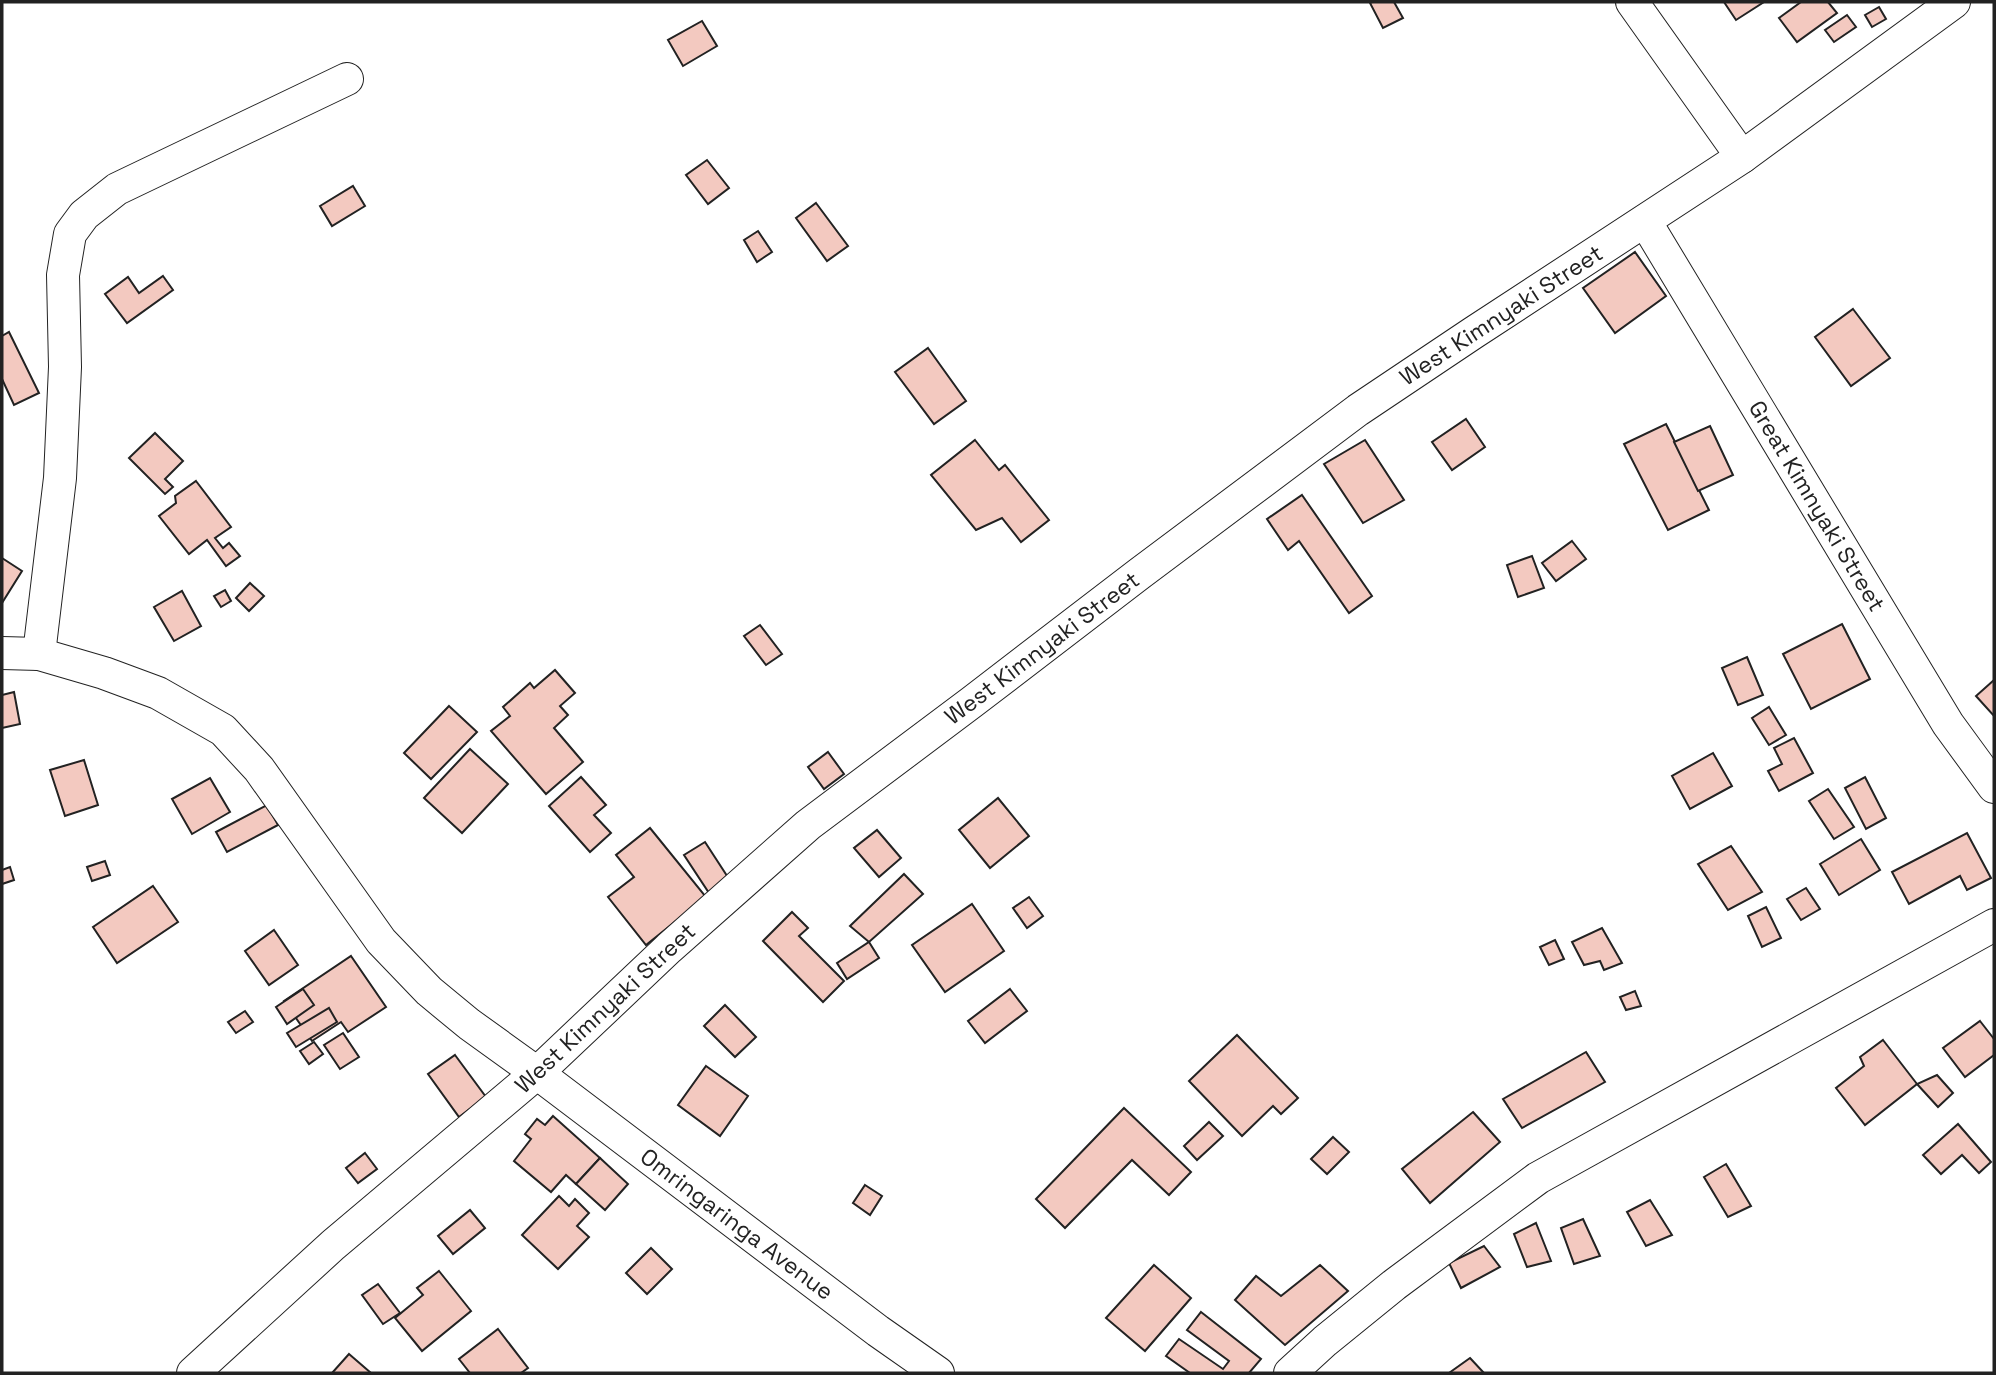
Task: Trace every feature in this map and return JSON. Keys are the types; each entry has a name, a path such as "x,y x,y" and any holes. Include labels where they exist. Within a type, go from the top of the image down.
{"street":[{"path":"1632,2 1742,157"},
{"name":"West Kimnyaki Street","path":"193,1373 333,1245 537,1073 669,948 808,825 1358,410 1742,157 1954,2"},
{"path":"39,654 60,478 65,367 63,275 70,234 84,215 117,190 347,79"},
{"name":"Great Kimnyaki Street","path":"1645,221 1941,712 1994,787"},
{"name":"Omringaringa Avenue","path":"2,653 39,654 104,673 158,693 223,730 259,769 381,941 429,991 469,1024 878,1331 938,1373"},
{"path":"1290,1373 1394,1284 1538,1178 1994,926"}],"building":[{"path":"1394,2 1403,18 1383,28 1370,3"},
{"path":"1724,2 1764,2 1736,20"},
{"path":"1801,2 1828,2 1837,13 1797,42 1779,18"},
{"path":"1879,7 1886,19 1872,27 1865,15"},
{"path":"1847,15 1856,27 1834,42 1825,30"},
{"path":"702,21 717,46 683,66 668,40"},
{"path":"707,160 729,188 708,204 686,175"},
{"path":"353,186 365,206 332,226 320,206"},
{"path":"816,203 848,246 827,261 796,218"},
{"path":"758,231 772,252 757,262 744,240"},
{"path":"1635,252 1666,296 1615,333 1583,288"},
{"path":"163,276 173,290 127,323 105,294 128,277 139,293"},
{"path":"1853,309 1890,358 1851,386 1815,337"},
{"path":"9,332 39,393 14,405 2,379 2,336"},
{"path":"928,348 966,401 934,424 895,372"},
{"path":"1466,419 1485,447 1452,470 1432,442"},
{"path":"1666,424 1709,510 1668,530 1624,444"},
{"path":"1710,426 1733,475 1698,491 1674,442"},
{"path":"155,433 183,461 165,479 173,487 165,494 129,458"},
{"path":"975,440 999,470 1005,465 1049,520 1021,542 1002,518 976,530 931,475"},
{"path":"1365,440 1404,500 1363,523 1324,464"},
{"path":"196,481 231,527 215,538 223,548 229,543 240,556 226,566 207,540 189,554 159,516 176,503 175,496"},
{"path":"1302,495 1372,596 1349,613 1299,541 1288,550 1267,519"},
{"path":"1572,541 1586,559 1556,581 1542,563"},
{"path":"1532,556 1544,588 1518,597 1507,565"},
{"path":"2,558 22,571 2,603"},
{"path":"250,583 264,596 249,611 236,598"},
{"path":"225,590 231,601 221,607 214,596"},
{"path":"182,591 201,626 174,641 154,607"},
{"path":"1842,624 1870,679 1811,709 1783,654"},
{"path":"760,625 782,654 766,665 744,636"},
{"path":"1747,657 1763,695 1738,705 1722,668"},
{"path":"555,670 575,693 560,706 568,715 554,728 583,762 546,794 491,731 510,716 503,707 530,683 534,688"},
{"path":"1994,680 1994,716 1976,696"},
{"path":"14,692 20,724 2,728 2,695"},
{"path":"449,706 477,732 431,779 404,753"},
{"path":"1769,707 1786,735 1769,745 1752,718"},
{"path":"1794,738 1813,773 1779,791 1768,771 1782,764 1774,748"},
{"path":"470,749 508,784 462,833 424,798"},
{"path":"828,752 844,774 824,789 808,767"},
{"path":"1713,753 1732,786 1690,809 1672,776"},
{"path":"84,760 98,805 65,816 50,770"},
{"path":"581,777 606,805 594,815 611,833 590,852 549,806"},
{"path":"1865,777 1886,818 1866,829 1845,788"},
{"path":"210,778 230,812 192,834 172,799"},
{"path":"1828,789 1854,827 1834,839 1809,801"},
{"path":"998,798 1029,836 990,868 959,830"},
{"path":"267,805 278,825 227,852 216,832"},
{"path":"650,828 706,897 646,945 608,897 634,877 616,855"},
{"path":"877,830 901,858 879,877 854,848"},
{"path":"1967,833 1991,878 1967,890 1960,876 1909,904 1892,872"},
{"path":"1861,839 1880,870 1839,895 1820,864"},
{"path":"705,842 731,882 711,896 684,855"},
{"path":"1731,846 1762,892 1728,910 1698,864"},
{"path":"105,861 110,875 92,881 87,867"},
{"path":"10,867 14,880 2,884 2,870"},
{"path":"904,874 923,894 869,942 850,926"},
{"path":"153,886 178,922 117,963 93,927"},
{"path":"1806,888 1820,909 1801,920 1787,899"},
{"path":"1029,897 1043,916 1027,928 1013,908"},
{"path":"972,904 1004,951 945,992 912,945"},
{"path":"1766,907 1781,938 1762,947 1748,916"},
{"path":"792,912 808,928 799,936 844,981 823,1002 763,941"},
{"path":"1602,928 1622,963 1604,970 1600,961 1584,965 1572,942"},
{"path":"274,930 298,965 269,985 245,951"},
{"path":"1555,940 1564,959 1549,965 1540,947"},
{"path":"869,942 879,958 847,979 837,963"},
{"path":"351,956 386,1007 348,1032 341,1022 312,1041 284,1001"},
{"path":"303,989 314,1005 287,1024 276,1007"},
{"path":"1010,989 1027,1011 985,1043 968,1021"},
{"path":"1635,991 1641,1006 1626,1010 1620,997"},
{"path":"725,1005 756,1037 735,1057 704,1026"},
{"path":"329,1008 337,1022 296,1047 287,1033"},
{"path":"245,1011 253,1022 236,1033 228,1022"},
{"path":"1980,1021 1994,1039 1994,1055 1965,1077 1943,1048"},
{"path":"343,1033 359,1057 340,1069 324,1045"},
{"path":"1237,1035 1298,1098 1281,1114 1273,1106 1242,1136 1189,1081"},
{"path":"1883,1040 1917,1084 1865,1125 1836,1088 1864,1066 1860,1057"},
{"path":"314,1042 323,1054 309,1064 300,1051"},
{"path":"1586,1052 1605,1082 1522,1128 1503,1099"},
{"path":"455,1055 486,1097 459,1117 428,1074"},
{"path":"706,1066 748,1096 720,1136 678,1105"},
{"path":"1937,1075 1953,1093 1938,1107 1917,1084"},
{"path":"1124,1108 1191,1172 1169,1195 1132,1160 1065,1228 1036,1199"},
{"path":"1473,1112 1500,1142 1430,1203 1402,1169"},
{"path":"553,1116 600,1158 576,1184 566,1175 551,1192 514,1161 531,1139 525,1134 537,1119 545,1125"},
{"path":"1209,1122 1223,1136 1197,1160 1184,1146"},
{"path":"1958,1124 1991,1162 1979,1173 1962,1155 1941,1174 1923,1155"},
{"path":"1333,1137 1349,1152 1327,1174 1311,1159"},
{"path":"365,1153 377,1169 358,1183 346,1168"},
{"path":"600,1158 628,1184 605,1210 576,1184"},
{"path":"1726,1164 1751,1206 1728,1217 1704,1177"},
{"path":"865,1185 882,1196 870,1215 853,1203"},
{"path":"559,1196 569,1206 575,1199 589,1213 577,1226 589,1237 558,1269 522,1235"},
{"path":"1650,1200 1672,1235 1646,1246 1627,1212"},
{"path":"470,1210 485,1228 453,1254 438,1236"},
{"path":"1583,1219 1600,1256 1574,1264 1561,1228"},
{"path":"1536,1223 1551,1261 1527,1267 1514,1234"},
{"path":"1484,1246 1500,1267 1461,1288 1449,1263"},
{"path":"651,1248 672,1269 647,1294 626,1273"},
{"path":"1154,1265 1191,1298 1145,1351 1106,1318"},
{"path":"1320,1265 1348,1291 1285,1345 1235,1300 1256,1276 1281,1296"},
{"path":"439,1271 471,1311 422,1351 395,1318 423,1295 417,1288"},
{"path":"378,1284 400,1313 383,1324 362,1295"},
{"path":"1201,1312 1261,1359 1249,1373 1190,1373 1166,1356 1179,1339 1223,1369 1229,1361 1187,1330"},
{"path":"498,1329 528,1368 521,1373 470,1373 459,1359"},
{"path":"349,1354 371,1373 332,1373"},
{"path":"1470,1358 1484,1373 1449,1373"}]}
